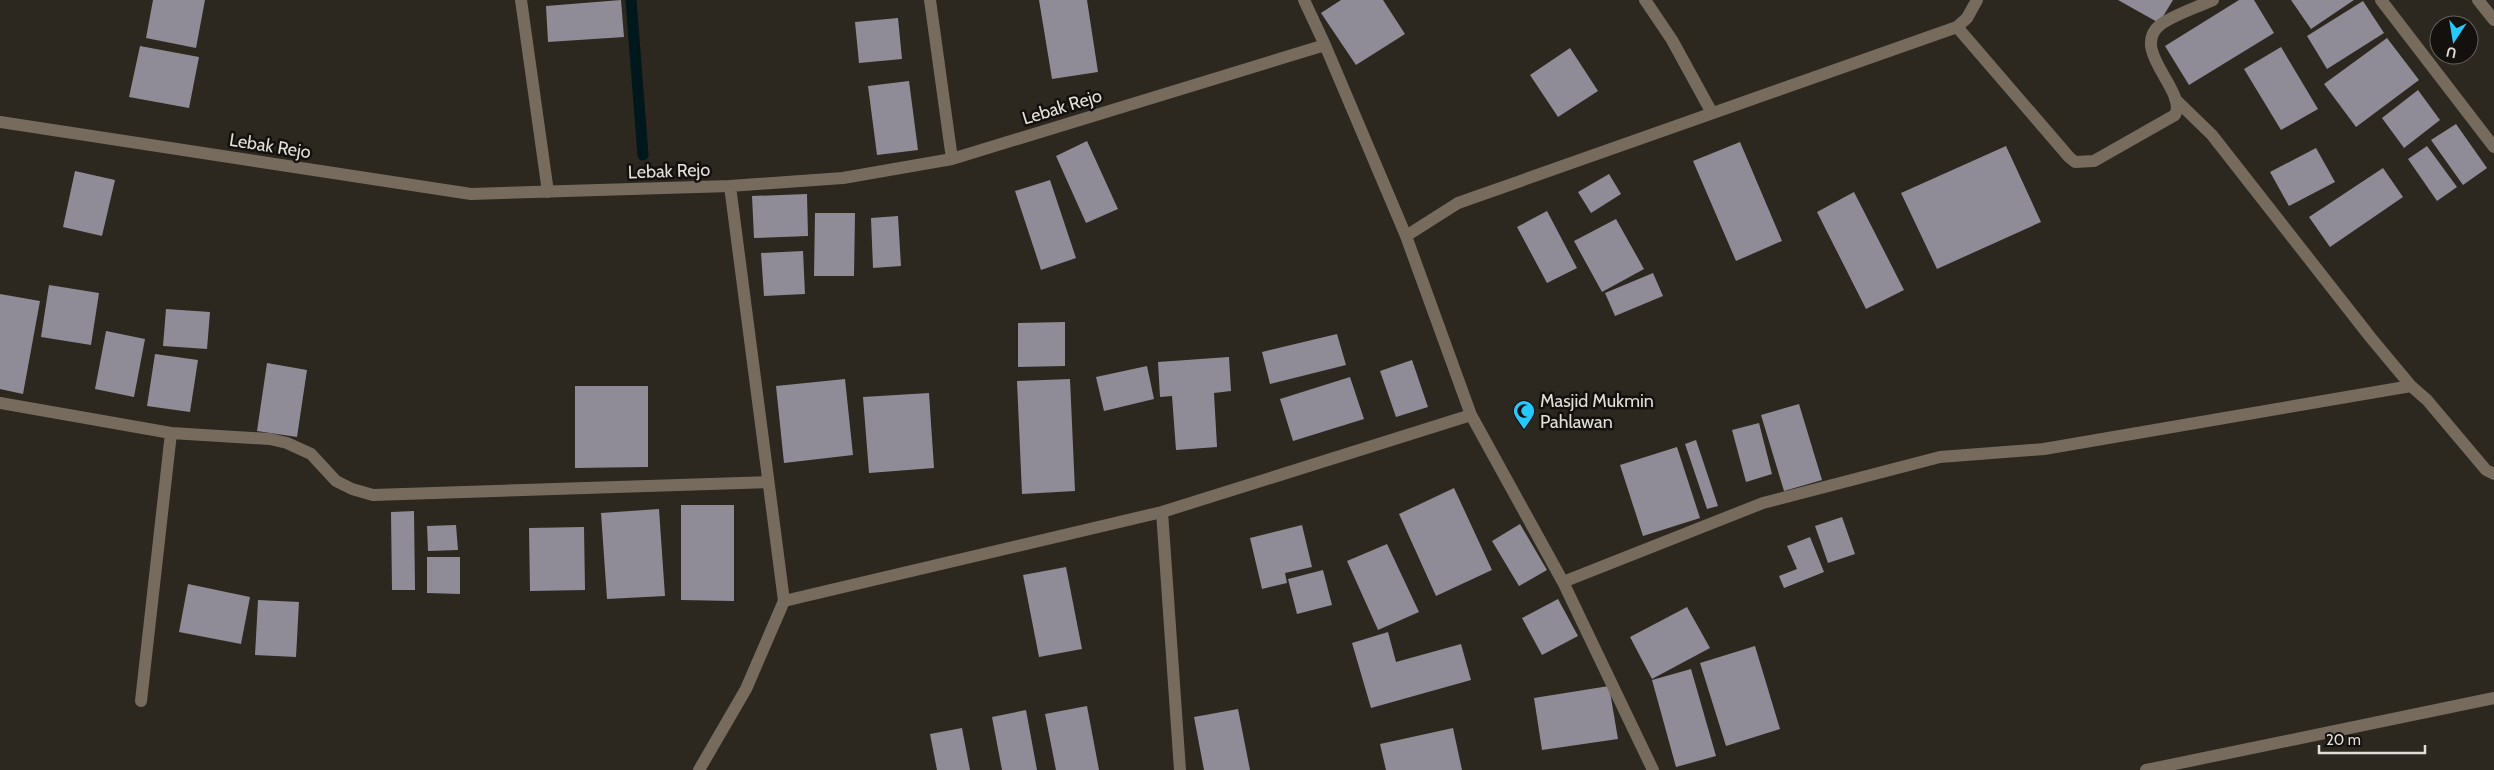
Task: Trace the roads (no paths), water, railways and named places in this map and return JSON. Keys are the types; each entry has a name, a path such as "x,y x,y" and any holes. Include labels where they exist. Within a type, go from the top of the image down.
{"street":[{"path":"521,0 548,192"},
{"path":"930,0 952,159"},
{"path":"1304,0 1326,44 1406,236 1471,415 1563,582 1654,770"},
{"path":"1645,0 1672,40 1712,113"},
{"path":"1406,236 1458,203 1957,27 1967,18 1977,0"},
{"path":"1957,27 2068,157 2075,162 2094,161 2174,115 2177,109 2175,99 2152,52 2154,36 2160,25 2214,0"},
{"path":"2381,0 2494,147"},
{"path":"2478,0 2494,20"},
{"name":"Lebak Rejo","path":"0,122 471,194 730,186 842,178 952,159 1326,44"},
{"path":"2175,99 2212,135 2365,331 2411,386 2427,400 2486,470 2494,474"},
{"path":"699,770 746,689 784,601 730,186"},
{"path":"1563,582 1763,503 1940,457 2044,449 2411,386"},
{"path":"0,404 171,433 270,440 297,446 311,454 336,481 352,489 373,494 768,482"},
{"path":"784,601 1162,512 1471,415"},
{"path":"141,700 171,433"},
{"path":"1162,512 1180,770"},
{"path":"2146,770 2494,698"}],"waterway":[{"path":"631,0 643,155"}],"place":[{"name":"Masjid Mukmin Pahlawan","path":"1524,430"}]}
